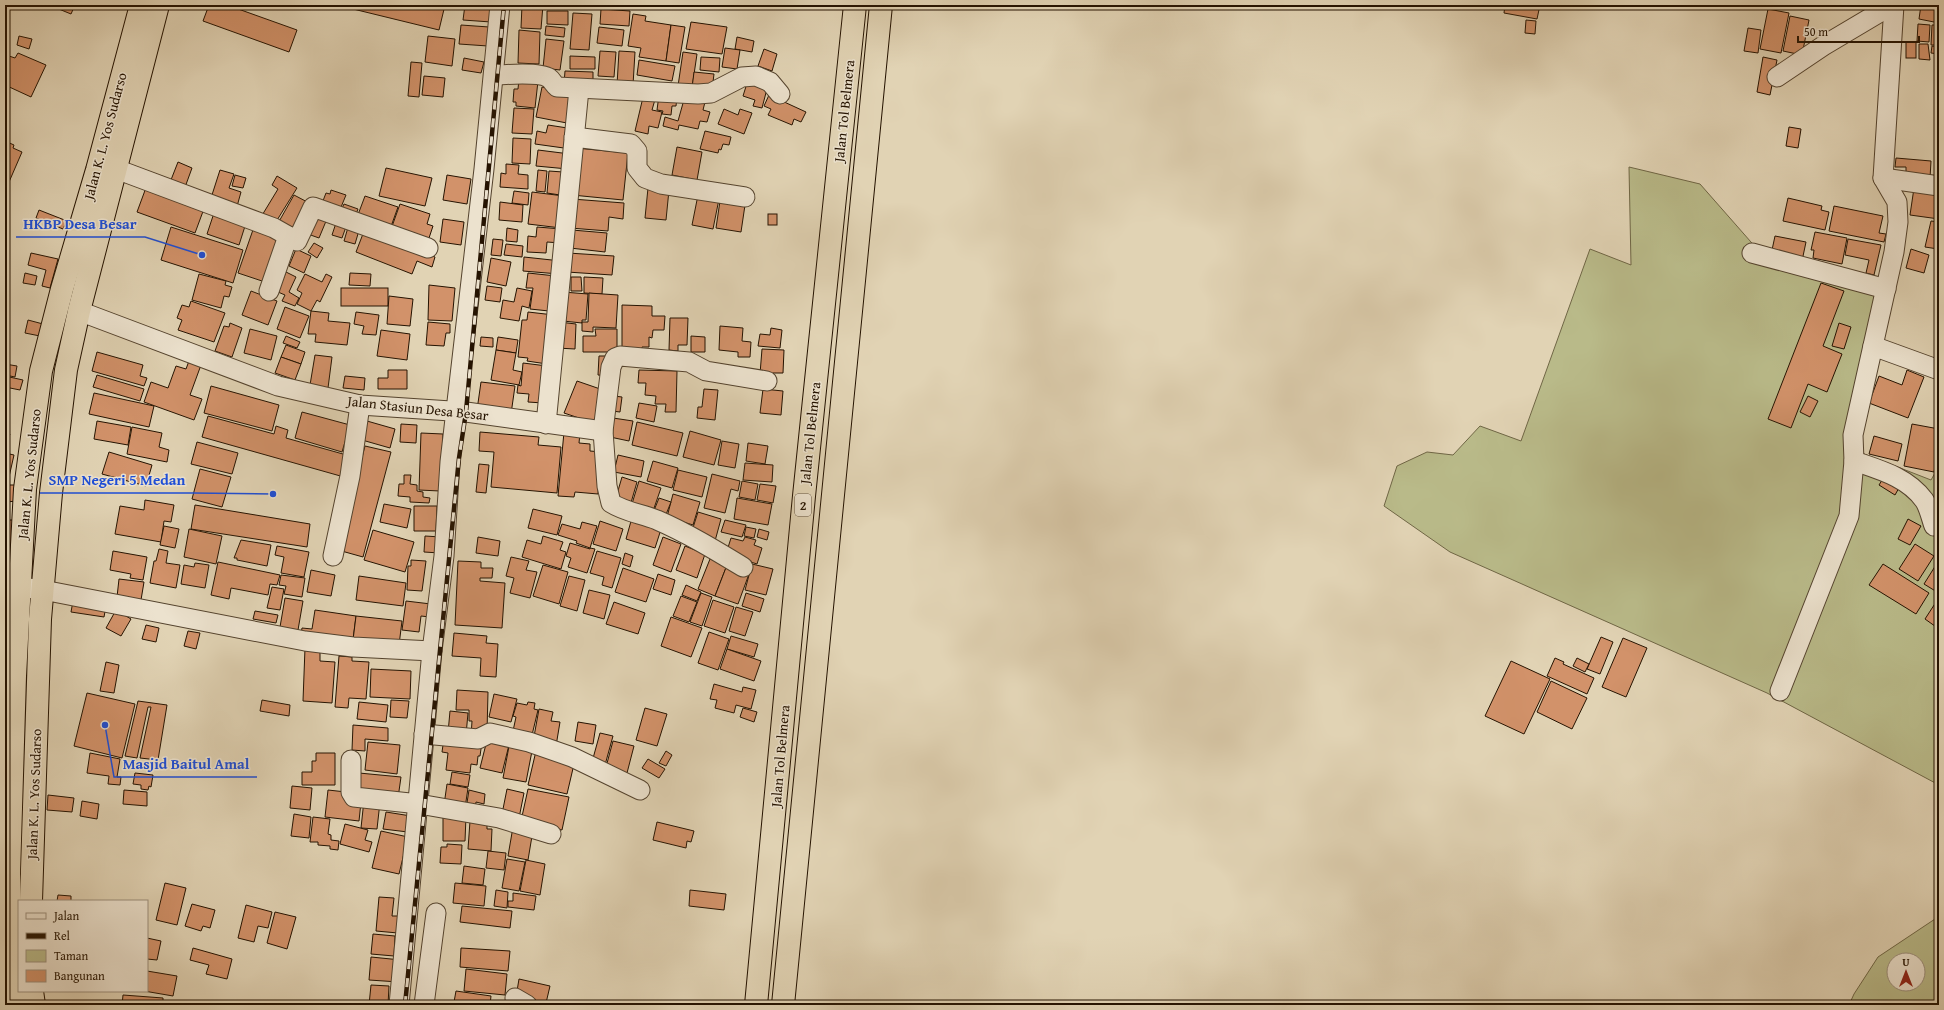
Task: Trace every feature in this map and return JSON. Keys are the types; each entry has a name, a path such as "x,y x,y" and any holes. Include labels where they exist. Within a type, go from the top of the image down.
{"highway":[{"name":"Jalan K. L. Yos Sudarso","path":"10,999 9,874 15,676 25,489 41,371 58,303 97,170 141,5"},
{"name":"Jalan K. L. Yos Sudarso","path":"31,900 36,701 43,590 51,493 66,370 78,311 158,5"},
{"name":"Jalan Tol Belmera","path":"756,1005 804,496 854,5"},
{"name":"Jalan Tol Belmera","path":"783,1005 881,5"},
{"path":"32,992 34,1005"}],"street":[{"path":"399,1005 419,804 432,651 444,556 450,462 494,76 500,5"},
{"path":"1777,77 1823,46 1893,5"},
{"path":"1780,691 1849,516 1854,461 1853,435 1886,289 1898,222 1897,202 1882,178 1893,5"},
{"path":"494,76 513,74 543,76 548,77 557,87 580,89 711,93 742,77 756,76 770,82 780,94"},
{"path":"546,424 580,89"},
{"path":"574,137 631,144 637,151 637,168 645,178 662,184 745,197"},
{"path":"116,169 274,228 297,241 313,207 428,248"},
{"path":"1882,178 1939,186"},
{"path":"269,291 288,236"},
{"path":"1752,253 1886,289"},
{"name":"Jalan Stasiun Desa Besar","path":"78,311 278,386 360,405 456,412 603,431"},
{"path":"1873,346 1939,370"},
{"path":"743,567 692,536 656,519 619,508 611,503 607,486 603,431 611,367 615,358 620,356 689,362 706,371 767,381"},
{"path":"333,556 350,476 360,405"},
{"path":"1854,461 1889,473 1908,484 1925,501 1934,526"},
{"path":"20,587 43,590 305,641 353,647 432,651"},
{"path":"424,734 478,739 490,733 529,742 572,757 640,790"},
{"path":"351,760 351,792 354,797 419,804 499,818 551,834"},
{"path":"424,1005 436,913"}],"green space":[{"path":"1629,167 1700,184 1758,250 1878,296 1854,450 1931,480 1939,466 1939,785 1767,693 1450,552 1384,506 1397,466 1427,452 1453,455 1480,426 1521,441 1590,249 1631,265"},
{"path":"1935,919 1939,919 1939,1005 1849,1005 1854,994 1878,957"}],"building":[{"path":"49,5 75,5 71,14"},
{"path":"209,5 227,5 297,30 289,52 203,21"},
{"path":"350,5 445,5 439,30 349,8"},
{"path":"465,5 493,5 491,22 463,20"},
{"path":"522,5 543,5 541,29 521,28"},
{"path":"1505,5 1540,5 1537,19 1504,13"},
{"path":"1921,5 1939,7 1939,23 1919,19"},
{"path":"601,9 630,11 629,26 600,24"},
{"path":"1768,9 1789,13 1781,53 1760,49"},
{"path":"547,11 568,11 568,25 547,24"},
{"path":"573,13 592,14 589,50 570,49"},
{"path":"633,14 646,16 645,21 671,25 666,61 639,57 641,48 628,46"},
{"path":"1790,16 1809,20 1802,55 1783,51"},
{"path":"1526,20 1536,21 1535,34 1525,33"},
{"path":"691,22 727,27 722,54 686,49"},
{"path":"1918,24 1930,25 1929,42 1917,41"},
{"path":"461,25 489,27 488,46 459,44"},
{"path":"671,25 685,27 679,63 666,61"},
{"path":"1932,25 1939,25 1939,45 1931,45"},
{"path":"546,26 565,28 564,37 545,35"},
{"path":"599,27 624,30 622,46 597,43"},
{"path":"1748,28 1761,30 1758,53 1744,51"},
{"path":"519,30 540,32 539,64 518,63"},
{"path":"19,36 32,39 29,49 17,45"},
{"path":"428,36 455,39 452,66 425,62"},
{"path":"737,37 754,41 752,52 735,49"},
{"path":"546,39 564,41 560,70 543,68"},
{"path":"1906,42 1916,42 1916,58 1906,58"},
{"path":"1919,44 1928,44 1930,60 1919,59"},
{"path":"1932,46 1939,47 1939,54 1931,53"},
{"path":"725,48 740,50 737,69 722,67"},
{"path":"764,49 777,54 772,71 758,66"},
{"path":"600,51 616,52 614,77 598,76"},
{"path":"619,51 635,52 633,85 617,85"},
{"path":"683,52 697,54 692,88 678,86"},
{"path":"18,53 46,65 31,97 5,85 5,63 9,56 15,58"},
{"path":"570,56 595,57 595,69 570,69"},
{"path":"701,57 720,58 719,72 700,70"},
{"path":"1763,57 1777,60 1770,95 1757,92"},
{"path":"464,58 484,62 481,73 462,70"},
{"path":"639,60 675,66 672,81 637,75"},
{"path":"411,62 422,63 419,97 408,96"},
{"path":"565,71 593,72 593,84 564,84"},
{"path":"694,72 714,74 712,90 692,88"},
{"path":"424,76 445,78 443,97 422,95"},
{"path":"519,79 538,81 535,108 516,106 516,102 513,102 514,89 518,89"},
{"path":"748,80 768,85 762,108 753,106 755,100 743,96"},
{"path":"542,87 578,94 572,124 536,117"},
{"path":"644,93 656,96 652,110 662,112 658,128 649,126 648,134 635,131"},
{"path":"659,95 677,97 676,106 672,106 671,115 662,114 663,111 657,110"},
{"path":"769,95 806,112 801,122 794,119 792,125 768,115 771,109 764,106"},
{"path":"685,96 705,102 703,110 710,112 707,122 700,121 698,129 679,125 678,130 663,126 665,117 678,121"},
{"path":"514,108 534,109 532,134 512,133"},
{"path":"724,109 738,115 740,109 752,113 744,134 718,124"},
{"path":"548,125 574,129 571,149 535,144 537,131 546,133"},
{"path":"1789,127 1801,129 1798,148 1786,146"},
{"path":"705,131 731,137 729,145 723,144 718,153 700,149"},
{"path":"1939,134 1939,162 1935,161"},
{"path":"513,138 531,139 530,164 512,163"},
{"path":"5,141 14,145 13,148 22,152 9,182 5,181"},
{"path":"677,147 702,152 697,180 672,175"},
{"path":"576,148 628,153 623,200 572,195"},
{"path":"538,150 570,154 568,169 536,166"},
{"path":"1896,158 1931,161 1930,178 1906,177 1906,167 1895,167"},
{"path":"178,162 192,168 184,190 169,185"},
{"path":"506,164 519,165 518,174 528,175 528,189 500,187 501,173 506,174"},
{"path":"386,168 432,178 425,206 379,196"},
{"path":"220,170 234,174 229,188 241,192 236,210 211,198"},
{"path":"538,170 547,171 545,192 536,191"},
{"path":"549,171 563,172 560,195 547,193"},
{"path":"235,175 246,178 243,188 232,186"},
{"path":"447,175 471,179 467,204 443,200"},
{"path":"277,176 297,188 274,225 261,217 278,189 272,185"},
{"path":"147,185 205,206 195,233 137,212"},
{"path":"648,188 669,190 666,220 645,218"},
{"path":"1914,188 1939,191 1939,219 1910,215"},
{"path":"331,190 346,195 339,212 321,206 326,193 330,194"},
{"path":"514,191 529,193 528,205 512,203"},
{"path":"532,192 564,196 561,228 528,224"},
{"path":"294,195 313,205 296,235 277,225"},
{"path":"698,195 719,199 713,229 692,225"},
{"path":"365,196 398,207 389,232 356,220"},
{"path":"1788,198 1822,206 1821,210 1829,212 1825,230 1783,221"},
{"path":"572,199 624,203 623,219 609,217 608,231 570,228"},
{"path":"720,201 745,205 741,232 716,228"},
{"path":"500,202 523,205 522,222 499,220"},
{"path":"344,204 358,209 354,219 340,213"},
{"path":"400,204 430,214 427,224 433,226 427,244 390,232"},
{"path":"1834,206 1883,216 1879,233 1886,234 1884,242 1829,231"},
{"path":"315,209 329,214 319,238 305,233"},
{"path":"39,210 67,221 63,229 36,218"},
{"path":"214,213 246,223 239,245 207,234"},
{"path":"768,214 777,214 777,225 768,225"},
{"path":"443,219 464,222 461,245 440,242"},
{"path":"337,220 347,224 342,238 332,235"},
{"path":"1931,221 1939,222 1938,249 1925,247"},
{"path":"255,224 284,235 268,283 238,273"},
{"path":"349,224 360,227 355,244 344,241"},
{"path":"366,226 435,257 432,267 417,261 412,274 356,252"},
{"path":"171,227 243,250 233,283 161,260"},
{"path":"537,227 562,229 561,243 547,242 546,253 527,252 528,236 536,237"},
{"path":"507,228 518,230 517,242 506,241"},
{"path":"572,230 607,233 605,252 570,248"},
{"path":"1815,232 1847,238 1842,264 1813,258 1814,250 1811,250"},
{"path":"1775,236 1806,242 1802,261 1772,250"},
{"path":"493,239 503,240 501,256 491,255"},
{"path":"1848,239 1881,245 1874,275 1866,273 1869,260 1845,255"},
{"path":"314,243 323,248 317,258 308,252"},
{"path":"506,244 523,246 522,257 504,255"},
{"path":"296,249 311,256 304,273 289,266"},
{"path":"1911,249 1929,255 1924,273 1906,268"},
{"path":"31,253 58,259 50,288 42,286 46,270 28,265"},
{"path":"568,253 614,256 612,275 567,272"},
{"path":"524,257 561,261 559,274 523,271"},
{"path":"491,258 511,262 506,286 487,282"},
{"path":"286,272 296,277 289,292 299,298 295,306 282,301 285,295 278,292"},
{"path":"25,273 37,276 35,285 23,283"},
{"path":"350,273 371,274 370,286 349,285"},
{"path":"528,273 556,276 549,311 530,309 533,288 526,288"},
{"path":"199,274 226,281 225,285 232,287 229,297 224,296 221,308 192,300"},
{"path":"305,274 322,282 326,274 332,277 320,302 317,300 311,311 297,304 302,293 297,290"},
{"path":"571,277 581,277 582,291 571,291"},
{"path":"584,277 603,278 602,294 584,293"},
{"path":"1821,283 1844,291 1823,346 1842,354 1827,392 1808,384 1791,428 1768,419"},
{"path":"429,285 455,288 452,321 428,320"},
{"path":"487,286 502,288 500,302 485,300"},
{"path":"341,288 388,288 388,306 341,306"},
{"path":"517,288 532,291 529,308 522,306 519,321 500,318 503,300 514,302"},
{"path":"251,291 277,301 268,325 242,315"},
{"path":"563,292 588,294 586,320 582,320 582,323 563,321"},
{"path":"589,293 618,295 616,328 593,327 593,332 582,331 582,322 588,322"},
{"path":"389,296 413,299 410,326 387,324"},
{"path":"191,301 225,313 214,342 178,330 182,320 177,318 182,305 189,307"},
{"path":"622,305 652,306 652,316 665,316 664,330 653,330 652,338 649,337 649,347 642,347 642,351 622,350"},
{"path":"285,307 309,316 300,338 277,329"},
{"path":"311,311 329,313 328,321 350,323 347,345 315,342 316,334 308,334"},
{"path":"356,312 379,315 376,335 362,334 364,326 354,324"},
{"path":"528,312 554,315 547,364 527,361 528,358 518,357 522,320 527,320"},
{"path":"670,318 688,318 687,345 678,345 678,351 669,350"},
{"path":"28,320 43,324 40,336 25,333"},
{"path":"428,322 450,324 450,333 446,333 444,346 426,345"},
{"path":"559,322 576,324 575,349 557,348"},
{"path":"230,323 242,328 232,357 215,351 224,326 229,327"},
{"path":"1839,323 1851,327 1844,349 1832,346"},
{"path":"720,326 743,328 742,341 751,342 750,357 738,357 738,352 719,350"},
{"path":"771,328 782,330 780,348 758,346 760,334 770,335"},
{"path":"250,329 277,336 271,360 244,353"},
{"path":"595,329 617,329 617,352 583,352 583,336 596,336"},
{"path":"381,330 410,334 407,360 377,356"},
{"path":"286,336 300,342 297,348 283,343"},
{"path":"691,336 705,337 705,352 691,352"},
{"path":"481,337 493,338 493,347 480,346"},
{"path":"498,337 518,340 516,353 496,350"},
{"path":"286,345 305,352 301,364 281,357"},
{"path":"762,349 784,350 783,373 773,373 773,375 760,374"},
{"path":"496,350 516,353 513,370 522,372 519,385 491,380"},
{"path":"97,352 143,365 140,376 147,378 144,386 92,371"},
{"path":"315,355 332,357 328,388 310,385"},
{"path":"599,356 609,356 609,376 598,375"},
{"path":"281,357 301,364 295,380 275,373"},
{"path":"189,361 201,365 190,395 202,399 194,420 144,402 151,382 168,388 176,366 186,369"},
{"path":"523,363 547,366 543,403 528,402 529,394 517,393 518,385 521,386"},
{"path":"5,364 17,366 15,377 5,375"},
{"path":"388,370 407,370 407,389 378,389 378,378 388,378"},
{"path":"639,370 677,371 676,412 665,412 666,404 655,404 656,396 645,395 646,383 638,383"},
{"path":"1907,370 1924,377 1908,418 1869,403 1879,376 1902,385"},
{"path":"97,375 144,389 140,401 93,387"},
{"path":"5,376 23,380 20,390 5,387"},
{"path":"345,376 365,378 364,390 343,388"},
{"path":"577,381 606,391 594,423 564,413"},
{"path":"481,382 515,386 511,414 477,410"},
{"path":"211,386 279,405 272,431 204,413"},
{"path":"704,389 718,390 715,420 697,418 698,407 702,407"},
{"path":"763,389 783,391 781,415 760,413"},
{"path":"94,393 154,406 149,427 89,414"},
{"path":"614,396 622,397 620,412 612,411"},
{"path":"1808,396 1818,401 1810,417 1800,412"},
{"path":"639,403 657,406 654,422 636,418"},
{"path":"302,412 350,425 342,452 295,438"},
{"path":"208,416 274,434 276,426 288,430 286,438 350,456 344,477 202,437"},
{"path":"613,418 633,421 629,441 610,437"},
{"path":"97,421 131,427 128,445 94,439"},
{"path":"367,421 395,429 390,448 362,440"},
{"path":"637,422 683,433 677,456 632,445"},
{"path":"401,424 417,425 416,443 400,442"},
{"path":"1912,424 1939,429 1939,445 1934,472 1904,466"},
{"path":"132,427 162,433 159,447 169,450 167,462 127,454"},
{"path":"690,431 721,440 714,465 683,457"},
{"path":"5,432 10,434 5,445"},
{"path":"480,432 539,437 538,445 561,447 557,493 491,487 494,452 479,451"},
{"path":"564,432 580,433 579,443 590,444 590,451 602,452 598,494 575,492 574,497 558,496"},
{"path":"421,433 443,434 440,491 419,490"},
{"path":"1874,436 1902,444 1898,461 1869,454"},
{"path":"722,441 739,444 735,468 718,465"},
{"path":"197,442 238,453 232,474 191,464"},
{"path":"748,443 768,446 765,464 746,461"},
{"path":"365,446 391,452 363,557 338,550"},
{"path":"109,452 152,465 146,486 102,474"},
{"path":"5,453 14,455 9,477 5,476"},
{"path":"618,455 644,461 641,477 614,472"},
{"path":"653,461 678,468 672,488 647,481"},
{"path":"745,463 773,465 772,482 743,480"},
{"path":"479,464 489,465 486,493 476,492"},
{"path":"200,469 231,477 222,507 192,499"},
{"path":"678,470 707,477 702,497 673,490"},
{"path":"712,474 740,481 738,491 731,489 725,513 704,508"},
{"path":"404,475 411,475 410,484 417,485 417,491 423,492 423,497 430,498 429,503 410,502 410,497 398,496 399,484 404,484"},
{"path":"622,477 637,482 630,506 615,501"},
{"path":"1884,477 1900,486 1895,495 1879,485"},
{"path":"639,481 661,488 652,514 631,507"},
{"path":"742,481 758,484 755,500 739,497"},
{"path":"760,484 776,486 773,503 757,500"},
{"path":"5,485 18,485 18,501 5,502"},
{"path":"673,494 700,502 693,525 667,517"},
{"path":"659,498 671,502 665,517 653,513"},
{"path":"737,498 772,504 768,525 734,519"},
{"path":"145,500 174,505 171,522 164,521 161,542 115,534 120,506 144,510"},
{"path":"384,504 411,509 407,528 380,522"},
{"path":"195,505 310,524 307,547 191,529"},
{"path":"414,506 437,506 436,531 414,531"},
{"path":"533,509 562,516 557,535 528,528"},
{"path":"698,512 721,519 715,541 691,534"},
{"path":"633,514 663,523 655,548 626,539"},
{"path":"1908,519 1921,526 1910,545 1898,539"},
{"path":"5,520 14,520 14,552 5,552"},
{"path":"725,520 746,525 742,537 721,532"},
{"path":"600,521 623,529 616,551 593,544"},
{"path":"582,522 597,526 590,548 576,543 577,541 558,535 562,524 580,529"},
{"path":"164,526 179,529 175,548 160,545"},
{"path":"746,527 756,529 754,538 744,536"},
{"path":"189,529 222,536 216,564 184,557"},
{"path":"759,529 769,532 767,540 757,537"},
{"path":"373,530 414,542 405,572 364,560"},
{"path":"425,536 441,537 440,553 424,552"},
{"path":"543,536 563,542 560,550 566,552 561,569 522,557 527,540 541,544"},
{"path":"478,537 500,541 498,556 476,553"},
{"path":"663,537 681,544 671,572 653,565"},
{"path":"745,537 756,540 754,545 762,548 757,564 726,554 731,538 743,541"},
{"path":"241,540 271,545 267,566 237,560 237,558 234,558"},
{"path":"570,543 595,549 587,573 568,567 571,558 566,556"},
{"path":"1915,544 1934,556 1918,581 1899,569"},
{"path":"277,546 309,552 304,577 281,573 284,557 275,555"},
{"path":"685,546 705,554 697,578 676,570"},
{"path":"159,549 168,551 166,563 180,565 176,588 150,583 154,561 156,561"},
{"path":"113,551 147,557 143,580 130,578 131,574 110,570"},
{"path":"597,551 621,558 612,588 602,585 604,577 590,573"},
{"path":"625,553 633,556 630,567 622,564"},
{"path":"511,557 529,561 526,570 537,572 530,598 510,593 514,578 506,576"},
{"path":"710,559 727,565 715,596 698,589"},
{"path":"411,560 426,561 422,591 407,590 408,566 411,566"},
{"path":"1939,560 1939,588 1937,592 1924,584"},
{"path":"458,561 481,562 481,568 493,568 492,578 480,578 480,581 505,583 502,628 455,625"},
{"path":"218,562 280,575 277,585 270,584 268,595 231,588 229,599 211,595"},
{"path":"195,563 209,565 205,588 181,584 184,565 194,567"},
{"path":"752,564 773,569 766,595 745,590"},
{"path":"1883,564 1929,593 1916,614 1869,585"},
{"path":"543,565 568,572 559,604 533,596"},
{"path":"727,565 749,574 738,604 715,596"},
{"path":"623,568 654,579 646,602 615,592"},
{"path":"311,570 335,575 331,596 307,592"},
{"path":"658,574 675,580 671,595 653,589"},
{"path":"281,575 305,578 302,597 284,594 286,586 279,585"},
{"path":"359,576 406,583 403,606 356,600"},
{"path":"569,576 585,580 577,611 560,606"},
{"path":"119,579 144,582 141,600 117,597"},
{"path":"686,585 701,592 697,601 682,595"},
{"path":"272,587 284,589 280,610 267,608"},
{"path":"5,589 9,589 9,609 5,609"},
{"path":"589,590 610,595 604,619 583,613"},
{"path":"701,593 712,597 702,626 690,622"},
{"path":"746,593 764,599 760,612 742,606"},
{"path":"681,596 697,602 689,622 673,616"},
{"path":"285,598 303,601 298,630 280,627"},
{"path":"1938,599 1939,600 1939,629 1925,619"},
{"path":"713,600 734,607 725,633 704,626"},
{"path":"73,601 106,606 104,617 71,612"},
{"path":"406,601 431,604 430,617 421,616 419,632 402,630"},
{"path":"614,602 645,613 638,634 606,624"},
{"path":"736,607 753,612 745,636 729,631"},
{"path":"116,610 131,619 121,636 106,628"},
{"path":"315,610 356,616 353,640 301,634 302,628 312,629"},
{"path":"255,611 278,615 276,623 253,619"},
{"path":"356,616 402,621 399,645 353,640"},
{"path":"671,617 702,628 691,657 661,646"},
{"path":"146,625 159,628 156,642 142,639"},
{"path":"188,631 200,633 196,649 184,646"},
{"path":"709,632 729,639 718,670 698,663"},
{"path":"454,633 487,636 486,643 498,644 496,677 480,676 481,658 452,656"},
{"path":"731,636 758,644 754,657 727,649"},
{"path":"1601,637 1613,642 1600,674 1587,669"},
{"path":"1623,638 1647,648 1626,697 1602,687"},
{"path":"305,648 320,648 320,661 335,662 332,703 303,701"},
{"path":"727,649 761,661 754,681 720,669"},
{"path":"339,656 352,657 352,661 369,662 366,699 349,698 348,708 335,707"},
{"path":"1555,658 1564,662 1563,664 1594,678 1587,694 1547,676"},
{"path":"1577,658 1589,664 1585,672 1573,666"},
{"path":"1511,661 1550,679 1524,734 1485,716"},
{"path":"106,662 119,665 114,693 100,691"},
{"path":"371,669 411,671 410,699 370,697"},
{"path":"1551,681 1587,698 1572,729 1537,712"},
{"path":"714,684 742,692 743,687 756,690 751,709 736,705 734,713 715,708 717,700 710,699"},
{"path":"457,690 488,692 487,732 471,737 472,721 469,721 469,710 456,710"},
{"path":"87,693 135,704 122,758 74,746"},
{"path":"494,694 517,699 511,722 489,717"},
{"path":"262,700 290,705 289,716 260,711"},
{"path":"391,700 409,701 407,718 390,717"},
{"path":"138,701 167,705 158,760 140,758 151,707 148,707 137,758 125,756"},
{"path":"359,702 388,705 386,722 357,719"},
{"path":"528,702 535,703 534,709 538,710 532,735 513,731 516,717 513,716 517,703 527,705"},
{"path":"645,708 667,714 657,746 636,740"},
{"path":"743,708 757,712 754,722 740,717"},
{"path":"539,709 553,712 551,721 560,722 556,746 533,742"},
{"path":"450,711 468,713 466,735 448,733"},
{"path":"578,722 596,725 593,744 575,741"},
{"path":"353,725 388,728 388,741 365,739 365,751 352,750"},
{"path":"600,733 613,736 605,765 592,762"},
{"path":"488,736 510,741 502,773 480,768"},
{"path":"444,738 482,742 477,765 471,764 470,773 446,770 448,753 442,752"},
{"path":"510,741 532,751 526,782 503,778"},
{"path":"613,741 634,746 627,773 606,767"},
{"path":"368,742 400,745 397,774 365,770"},
{"path":"536,751 575,760 567,794 528,785"},
{"path":"666,751 672,755 666,766 659,763"},
{"path":"90,753 120,759 117,777 121,777 120,785 108,784 109,776 87,773"},
{"path":"316,753 335,753 335,785 302,785 302,772 312,772 312,761 316,761"},
{"path":"648,759 665,769 659,778 642,768"},
{"path":"452,772 470,775 468,787 450,784"},
{"path":"135,773 153,775 151,787 149,786 148,790 141,789 141,785 133,784"},
{"path":"359,773 401,777 398,798 357,794"},
{"path":"447,784 468,788 465,808 444,805"},
{"path":"292,786 312,788 310,810 290,808"},
{"path":"507,789 524,793 519,818 502,814"},
{"path":"528,789 569,797 562,830 521,821"},
{"path":"124,790 147,792 147,806 123,804"},
{"path":"328,790 346,792 345,800 361,802 359,821 325,817"},
{"path":"469,790 485,794 484,804 476,802 475,810 466,809"},
{"path":"48,795 74,798 72,812 47,810"},
{"path":"364,800 380,802 377,829 361,828"},
{"path":"82,801 99,804 97,819 80,816"},
{"path":"386,812 411,816 408,832 383,829"},
{"path":"294,814 311,817 309,838 291,836"},
{"path":"443,815 466,816 465,841 443,841"},
{"path":"313,817 330,819 328,834 331,835 331,840 339,841 338,850 330,849 330,846 318,845 318,842 310,842"},
{"path":"470,821 487,822 487,829 492,829 491,851 468,849"},
{"path":"657,822 694,831 691,842 687,841 686,848 653,840"},
{"path":"345,824 368,830 365,840 372,842 369,852 340,844"},
{"path":"513,827 533,830 528,860 508,856"},
{"path":"381,831 408,837 399,874 372,868"},
{"path":"447,844 462,845 461,864 440,863 441,847 447,847"},
{"path":"488,851 506,853 504,870 486,868"},
{"path":"507,859 525,862 519,891 502,888"},
{"path":"526,860 545,864 540,895 520,891"},
{"path":"464,866 485,869 483,885 462,883"},
{"path":"165,883 186,888 177,925 156,920"},
{"path":"455,883 486,886 484,906 453,903"},
{"path":"496,890 508,892 507,908 494,906"},
{"path":"690,890 726,894 724,910 689,906"},
{"path":"513,893 536,896 534,910 508,907 508,901 513,901"},
{"path":"58,895 71,896 71,900 57,900"},
{"path":"379,897 394,898 392,916 400,916 398,933 376,931"},
{"path":"192,904 215,910 210,928 203,926 201,931 185,926"},
{"path":"246,905 272,912 268,928 258,926 254,942 238,938"},
{"path":"462,906 512,911 510,928 460,922"},
{"path":"275,912 296,917 287,949 267,943"},
{"path":"373,934 395,936 394,956 371,954"},
{"path":"148,938 161,941 157,960 148,959"},
{"path":"193,948 232,959 227,979 206,974 209,965 190,960"},
{"path":"461,948 510,951 508,971 460,967"},
{"path":"371,957 401,960 399,982 369,980"},
{"path":"466,969 507,974 505,995 464,991"},
{"path":"148,971 177,976 173,996 148,992"},
{"path":"519,979 550,986 546,1003 516,997"},
{"path":"371,985 389,986 388,1005 369,1005"},
{"path":"456,991 491,996 490,1005 445,1005 446,1001 454,1002"},
{"path":"123,995 163,998 163,1005 122,1005"}],"railway":[{"path":"405,1005 459,458 466,412 504,5"}],"place":[{"name":"HKBP Desa Besar","path":"202,255"},
{"name":"SMP Negeri 5 Medan","path":"273,494"},
{"name":"Masjid Baitul Amal","path":"105,725"}]}
